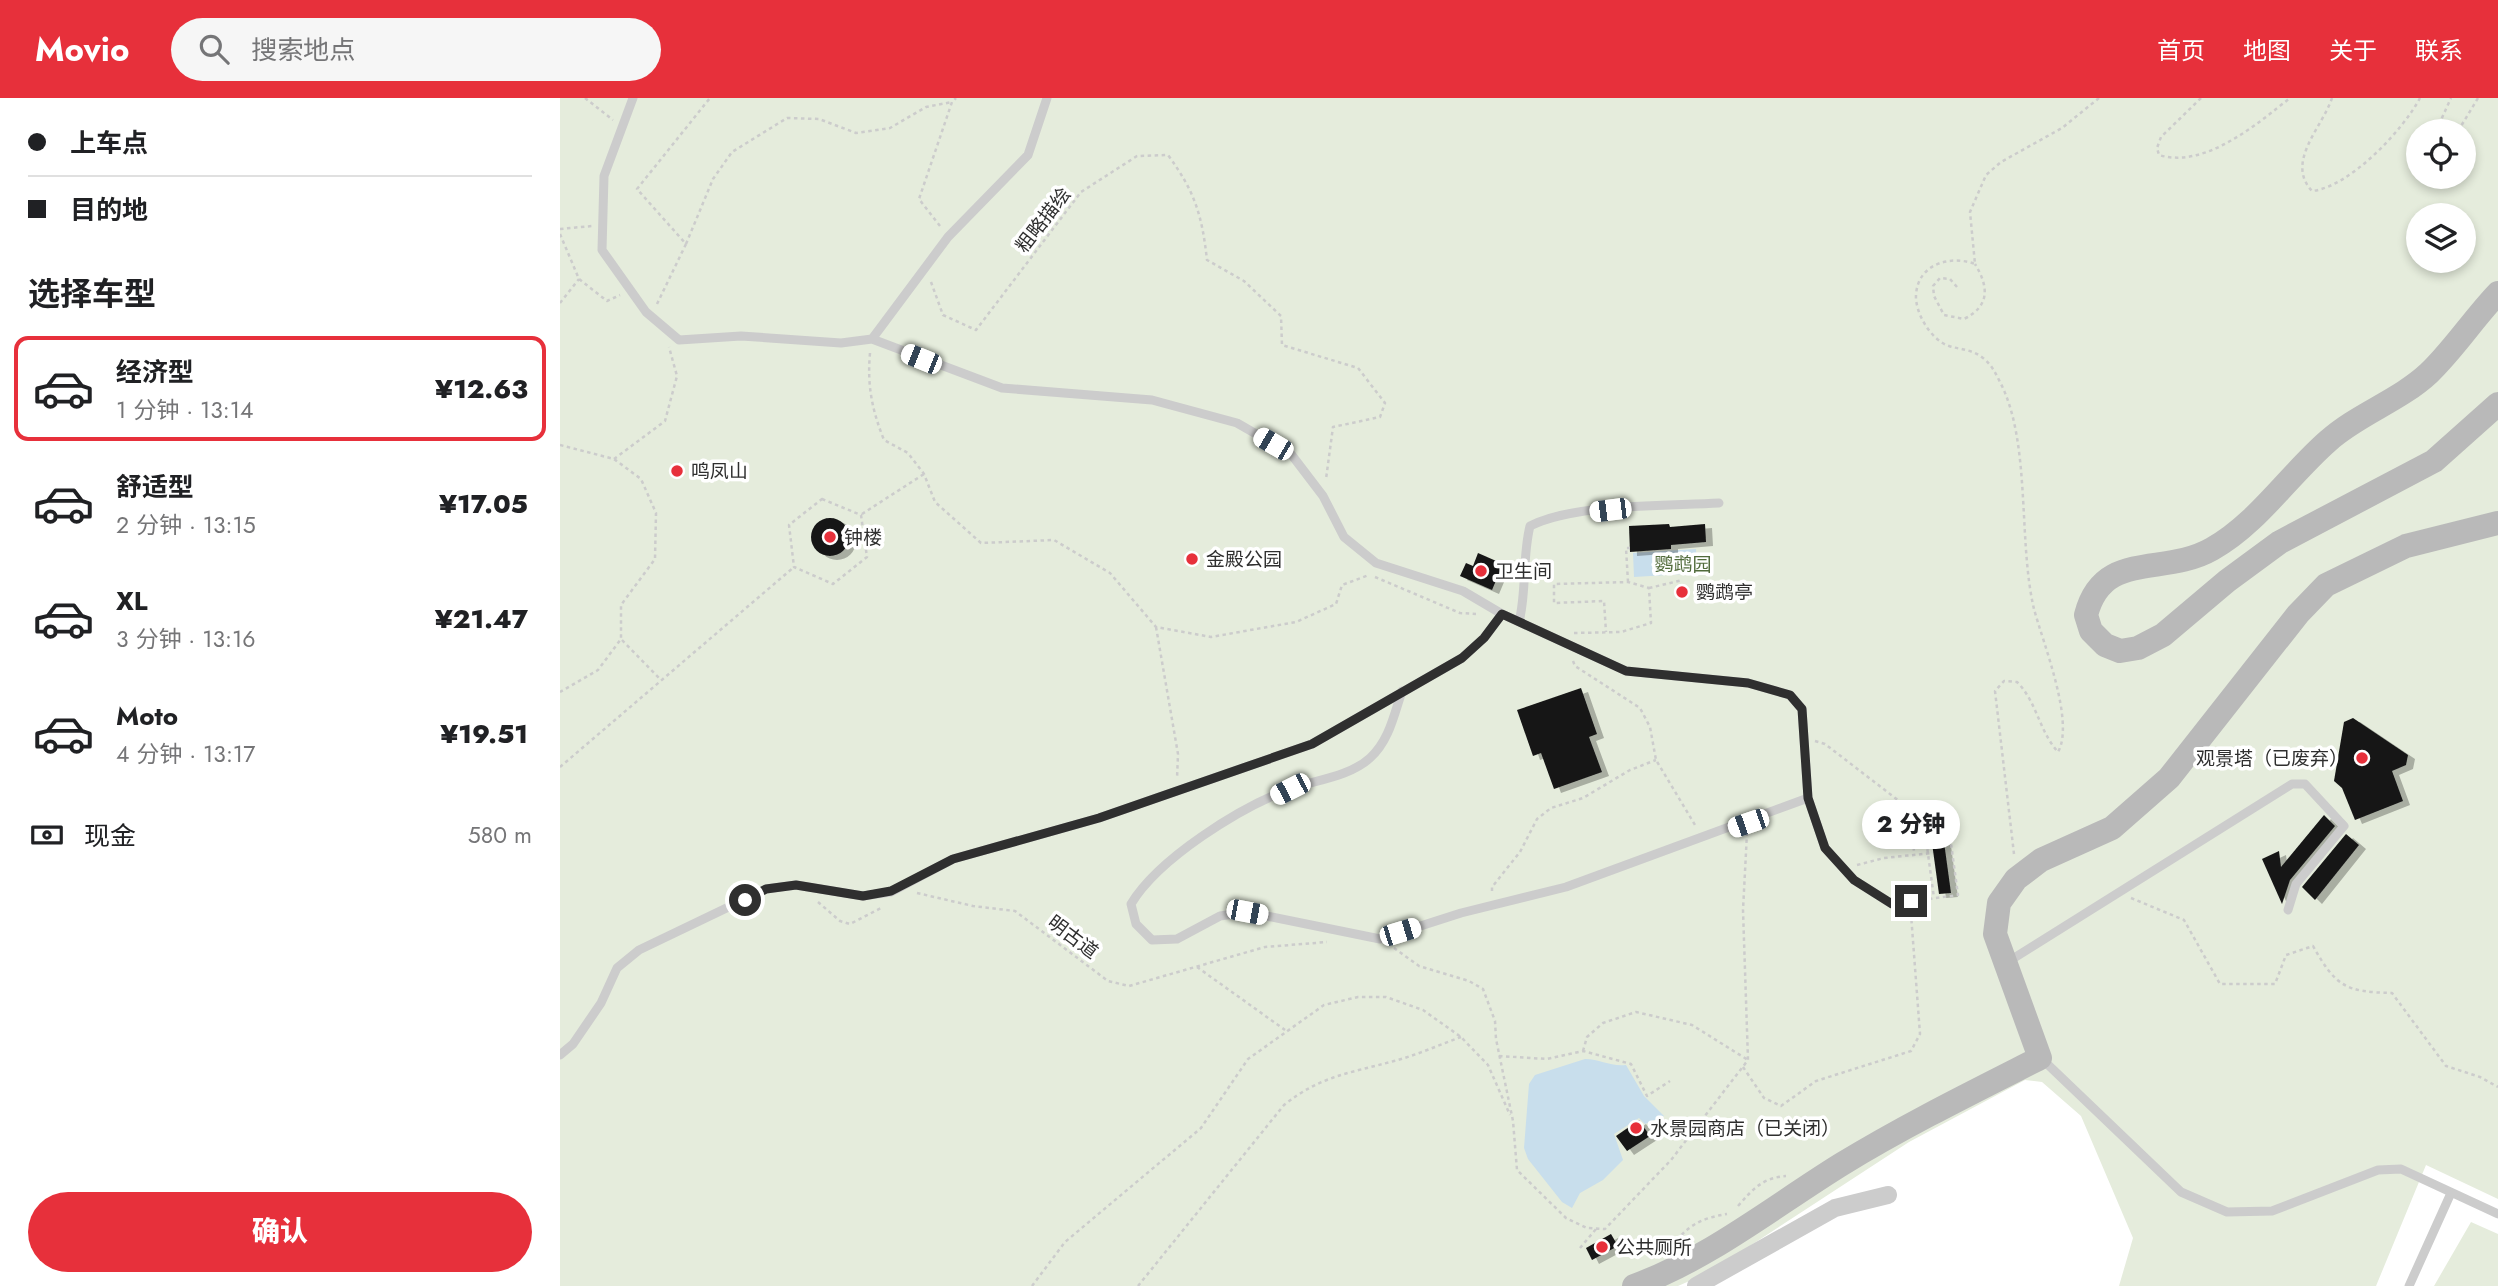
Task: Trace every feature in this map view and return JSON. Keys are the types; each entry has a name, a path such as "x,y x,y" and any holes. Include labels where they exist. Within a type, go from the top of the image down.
{"street":[{"path":"2498,292 2430,372 2410,389 2329,439 2236,532 2212,549 2189,559 2117,573 2099,583 2086,615 2091,631 2105,645 2120,651 2138,648 2163,635 2227,581 2280,542 2434,461 2498,404"},
{"path":"1634,1286 1704,1252 1842,1164 1923,1117 2040,1058 1995,934 1999,903 2015,879 2041,860 2112,828 2169,778 2298,614 2326,585 2406,546 2498,523"},
{"path":"1696,1286 1835,1208 1888,1195"}],"lane":[{"path":"633,98 604,176 602,250 646,312 680,340 741,336 841,343 872,339 1002,388 1152,400 1237,423 1291,454 1323,496 1343,537 1377,563 1463,591 1502,614 1626,671 1748,683 1790,695 1802,709 1808,798 1825,848 1854,880 1892,904 1911,901"},
{"path":"872,339 948,237 1028,155 1047,98"},
{"path":"1519,622 1525,598 1525,544 1530,526 1546,518 1719,503"},
{"path":"560,1055 573,1044 601,1003 617,968 639,950 766,889 796,885 863,896 891,891 953,859 1099,818 1312,744 1462,658 1484,638 1502,614"},
{"path":"1402,691 1388,735 1369,760 1322,781 1290,789 1193,843 1143,885 1131,904 1136,924 1152,940 1177,939 1220,916 1247,912 1380,939 1492,905 1566,887 1748,823 1808,798"},
{"path":"2004,964 2120,894 2292,784 2305,784 2344,826 2296,884 2288,910"},
{"path":"2040,1058 2181,1192 2227,1212 2272,1211 2378,1170 2401,1169 2498,1214"},
{"path":"2409,1286 2451,1193"}],"path":[{"path":"585,98 622,127"},
{"path":"686,244 637,189 710,98"},
{"path":"948,237 919,199 952,102 956,98"},
{"path":"1957,287 1950,279 1940,278 1933,286 1934,296 1944,315 1964,319 1981,308 1986,299 1983,278 1975,264 1970,212 1976,192 1986,175 2062,128 2099,98"},
{"path":"2201,98 2161,137 2157,148 2160,155 2171,159 2220,146 2262,120 2290,98"},
{"path":"2332,98 2309,141 2301,167 2303,181 2312,191 2326,190 2353,172 2395,133 2420,98"},
{"path":"2441,119 2451,98"},
{"path":"2465,119 2478,98"},
{"path":"614,459 665,421 677,376 657,303 686,244 713,179 732,152 787,118 819,119 856,133 890,128 926,107 952,102"},
{"name":"粗略描绘","path":"926,267 943,315 976,330 1081,192 1137,156 1168,155 1184,177 1202,217 1207,260 1244,281 1281,316 1282,345 1358,368 1385,403 1380,417 1334,427 1323,496"},
{"path":"560,229 602,225"},
{"path":"560,234 579,279 607,301 631,291"},
{"path":"1975,264 1960,258 1946,259 1934,265 1921,278 1916,296 1921,317 1934,337 1947,346 1971,350 1985,359 2006,394 2014,425 2034,607 2053,666 2064,741 2058,752 2049,742 2028,692 2017,682 2004,681 1995,691 2014,856"},
{"path":"560,303 579,279"},
{"path":"872,339 867,378 873,410 884,440 908,453 924,474 935,502 981,543 1054,540 1110,573 1156,627 1178,754 1177,790"},
{"path":"560,445 614,459 640,479 656,513 655,559 621,605 621,639 598,670 560,692"},
{"path":"861,514 924,474"},
{"path":"794,567 789,525 822,499 861,514"},
{"path":"794,567 833,584 867,557 861,514"},
{"path":"1628,582 1626,548 1630,548"},
{"path":"560,767 794,567"},
{"path":"1156,627 1211,636 1296,622 1336,604 1342,585 1366,574 1460,613"},
{"path":"1606,632 1604,601 1555,603 1554,584 1628,582 1649,588 1683,580"},
{"path":"1560,642 1572,633 1621,632 1651,623 1649,588"},
{"path":"621,639 661,681"},
{"path":"1574,648 1571,656 1576,666 1640,708 1650,727 1656,760 1703,838"},
{"path":"1804,736 1825,744 1903,804 1913,828 1914,855"},
{"path":"1492,905 1492,887 1520,852 1537,819 1551,808 1583,798 1630,770 1656,760"},
{"path":"1743,1066 1764,1098 1781,1106 1816,1082 1911,1051 1920,1034 1911,901 1958,895 1947,807 1922,810 1934,898"},
{"path":"1380,939 1419,966 1469,981 1483,989 1495,1021 1499,1056 1513,1121 1517,1170 1566,1218 1596,1229 1605,1229 1620,1217 1671,1160 1748,1060 1743,910 1748,823"},
{"path":"1946,852 1952,851"},
{"path":"1843,869 1884,858 1933,853"},
{"name":"明古道","path":"911,892 973,906 1015,911 1108,981 1129,986 1265,947 1329,942"},
{"path":"2120,894 2184,920 2220,984 2275,984 2286,955 2313,946 2329,974 2357,992 2392,993 2446,1066 2480,1076 2498,1087"},
{"path":"816,901 840,921 850,924 887,905"},
{"path":"1197,966 1285,1030"},
{"path":"1032,1286 1065,1242 1201,1128 1248,1059 1324,1004 1358,997 1385,997 1423,1010 1461,1037 1488,1065 1513,1121"},
{"path":"1583,1051 1587,1037 1603,1023 1636,1012 1692,1025 1748,1060"},
{"path":"1138,1286 1284,1105 1307,1086 1340,1073 1396,1061 1461,1037"},
{"path":"1499,1056 1547,1059 1583,1051 1631,1064 1647,1096 1670,1081"},
{"path":"1670,1253 1688,1228 1704,1217 1728,1214 1763,1181 1793,1176"},
{"path":"1580,1248 1596,1229"}],"green space":[{"name":"金殿公园","path":"560,98 2498,98 2498,1199 2426,1165 2376,1286 2119,1286 2133,1238 2081,1116 2042,1082 2025,1080 1909,1142 1710,1272 1678,1286 560,1286"},
{"path":"2471,1222 2498,1234 2498,1286 2434,1286"}],"water":[{"path":"1696,549 1697,569 1684,570 1684,574 1634,577 1633,553"},
{"path":"1585,1059 1626,1065 1644,1096 1664,1116 1645,1124 1639,1118 1614,1134 1623,1160 1603,1180 1580,1193 1572,1208 1562,1202 1528,1159 1524,1148 1529,1084 1535,1075"}],"building":[{"name":"钟楼","path":"830,518 844,523 849,537 844,551 830,556 816,551 811,537 816,523"},
{"path":"1669,524 1670,527 1705,524 1706,542 1671,545 1671,549 1630,552 1629,526"},
{"name":"卫生间","path":"1478,553 1503,564 1492,590 1460,576 1466,563 1473,566"},
{"path":"1581,688 1597,734 1589,737 1602,772 1554,789 1541,753 1533,756 1517,710"},
{"path":"2353,718 2408,755 2406,765 2392,771 2403,801 2355,820 2342,788 2334,781 2344,722"},
{"path":"1940,813 1951,893 1939,894 1928,814"},
{"path":"2324,815 2335,826 2290,880 2282,904 2262,859 2279,851 2281,867"},
{"path":"2346,834 2359,845 2315,900 2302,887"},
{"name":"水景园商店（已关闭）","path":"1639,1120 1650,1136 1627,1151 1616,1136"},
{"name":"公共厕所","path":"1611,1234 1618,1246 1592,1260 1586,1248"}],"place":[{"name":"鸣凤山","path":"677,471"},
{"name":"钟楼","path":"830,537"},
{"name":"金殿公园","path":"1192,559"},
{"name":"卫生间","path":"1481,571"},
{"name":"鹦鹉亭","path":"1682,592"},
{"name":"观景塔（已废弃）","path":"2362,758"},
{"name":"水景园商店（已关闭）","path":"1636,1128"},
{"name":"公共厕所","path":"1602,1247"}],"route":[{"path":"745,900 766,889 796,885 863,896 891,891 953,859 1099,818 1312,744 1462,658 1484,638 1502,614 1626,671 1748,683 1790,695 1802,709 1808,798 1825,848 1854,880 1892,904 1911,901"}],"park label":[{"name":"鹦鹉园","path":"1683,564"}]}
